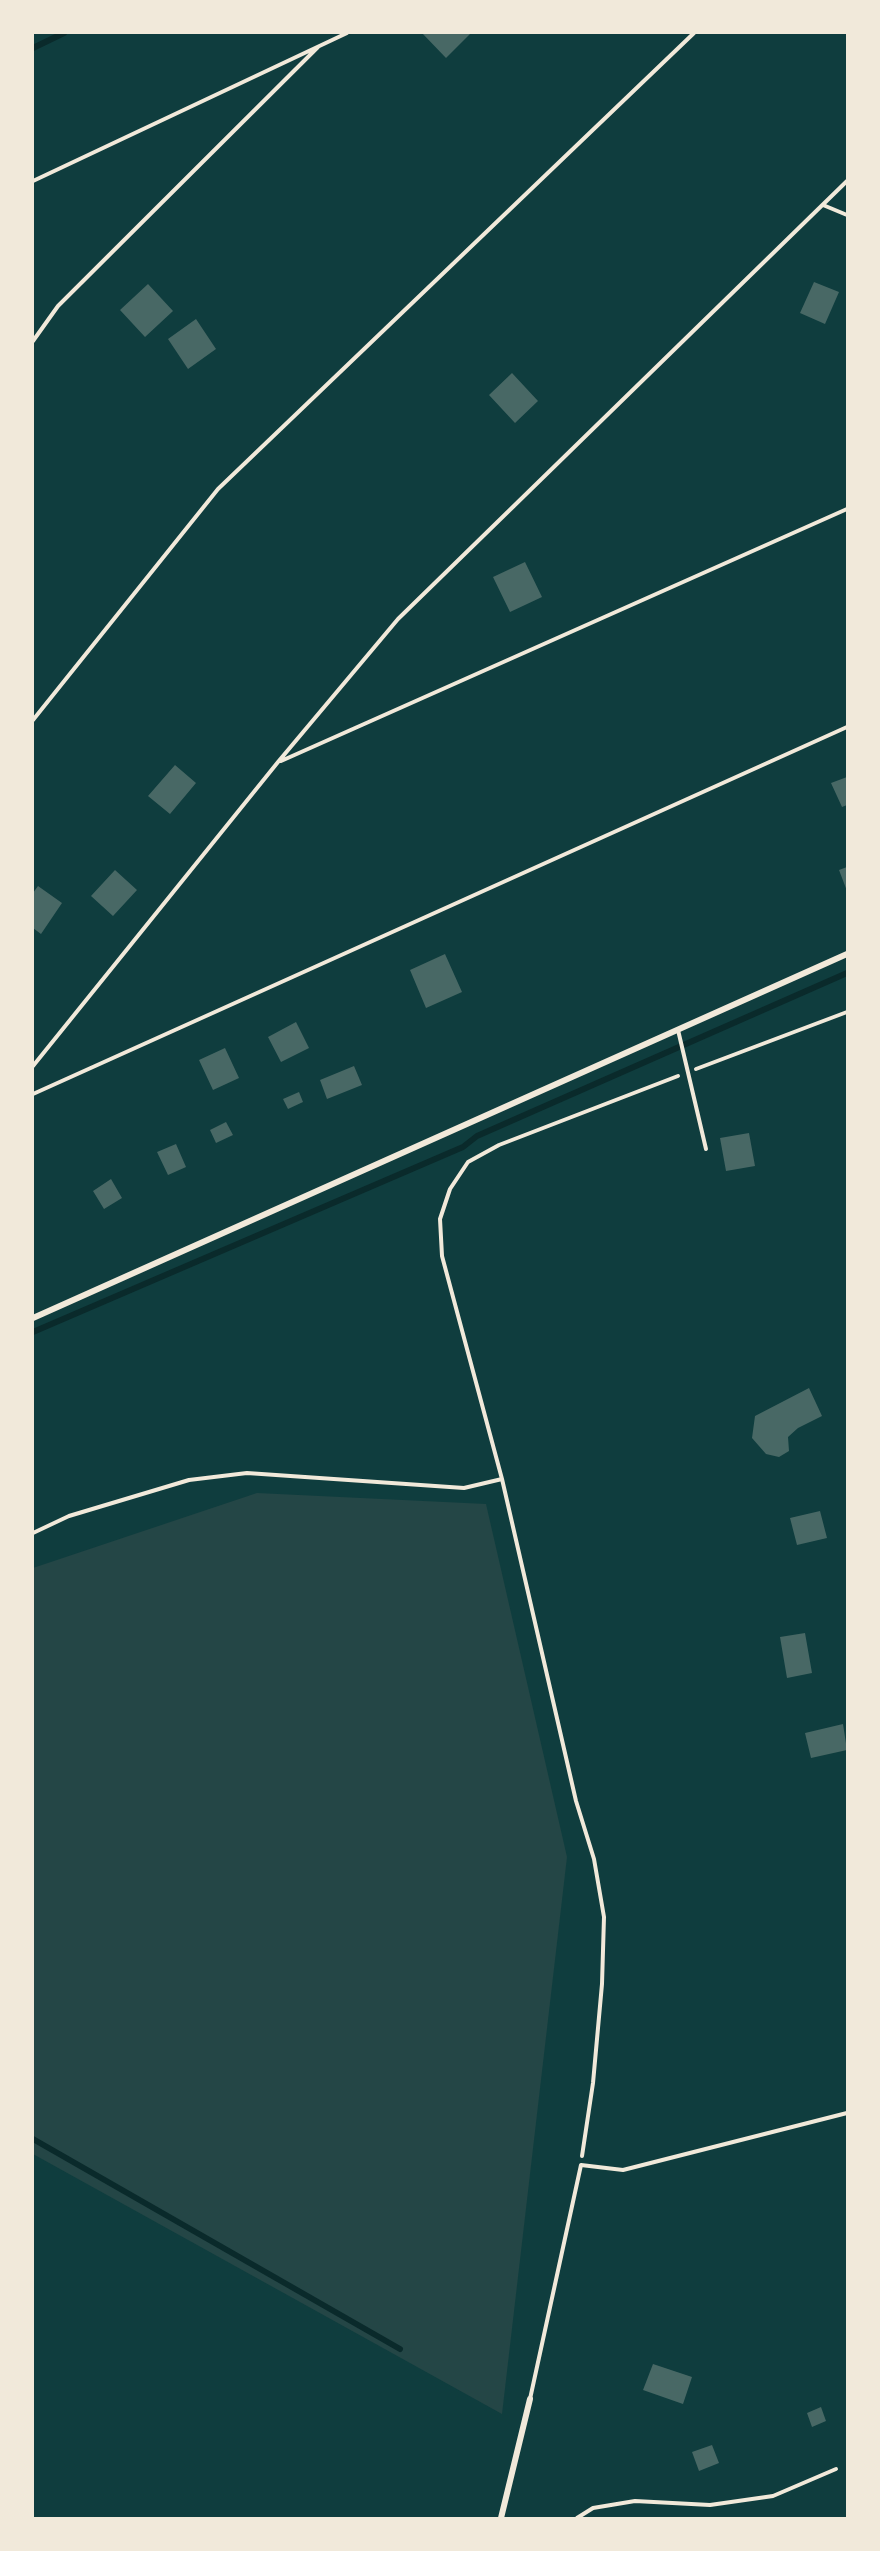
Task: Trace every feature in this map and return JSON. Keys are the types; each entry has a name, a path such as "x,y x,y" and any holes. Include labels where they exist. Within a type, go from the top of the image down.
{"street":[{"path":"33,1318 677,1028 847,954"},
{"path":"501,2518 530,2399"}],"lane":[{"path":"33,181 347,33"},
{"path":"33,720 219,489 694,33"},
{"path":"33,341 58,306 318,47"},
{"path":"33,1066 278,762 398,619 847,181"},
{"path":"823,205 847,214"},
{"path":"278,762 847,509"},
{"path":"33,1094 847,727"},
{"path":"677,1028 705,1149"},
{"path":"530,2399 581,2165 623,2170 847,2113"}],"path":[{"path":"581,2165 594,2072 602,1984 604,1917 594,1859 576,1801 502,1479 442,1256 440,1219 450,1189 468,1162 499,1145 847,1012"},
{"path":"33,1533 69,1516 189,1480 247,1473 464,1488 502,1479"},
{"path":"577,2518 593,2508 635,2501 710,2505 773,2496 836,2469"}],"shaded area":[{"path":"257,1493 486,1504 567,1857 502,2414 33,2154 33,1568"}],"building":[{"path":"422,33 471,33 446,58"},
{"path":"814,282 839,292 825,324 800,313"},
{"path":"148,284 173,311 145,337 120,310"},
{"path":"196,319 216,349 188,369 168,339"},
{"path":"512,373 538,401 515,423 489,395"},
{"path":"525,562 542,597 510,612 493,577"},
{"path":"175,765 196,783 170,814 148,796"},
{"path":"847,777 847,805 842,807 831,783"},
{"path":"847,867 847,891 839,870"},
{"path":"115,870 137,890 113,916 91,896"},
{"path":"38,886 62,903 41,934 33,928 33,893"},
{"path":"445,954 462,992 426,1008 410,970"},
{"path":"296,1022 309,1048 281,1062 268,1037"},
{"path":"225,1048 239,1078 213,1090 199,1060"},
{"path":"354,1066 362,1085 327,1099 320,1080"},
{"path":"299,1092 303,1102 288,1109 283,1099"},
{"path":"226,1122 233,1135 216,1143 210,1130"},
{"path":"749,1133 755,1166 726,1171 720,1138"},
{"path":"176,1144 186,1167 168,1175 157,1152"},
{"path":"111,1179 122,1198 104,1209 93,1191"},
{"path":"809,1388 822,1416 798,1428 788,1437 789,1451 779,1457 766,1454 752,1438 755,1416"},
{"path":"820,1511 827,1538 797,1545 790,1518"},
{"path":"805,1633 812,1673 787,1678 780,1637"},
{"path":"843,1724 847,1750 811,1758 805,1733"},
{"path":"653,2364 692,2377 683,2404 643,2390"},
{"path":"821,2407 826,2421 812,2427 807,2413"},
{"path":"712,2445 719,2463 699,2471 692,2452"}],"waterway":[{"path":"33,48 64,33"},
{"path":"33,1332 463,1147 477,1136 847,973"},
{"path":"33,2139 400,2349"}]}
